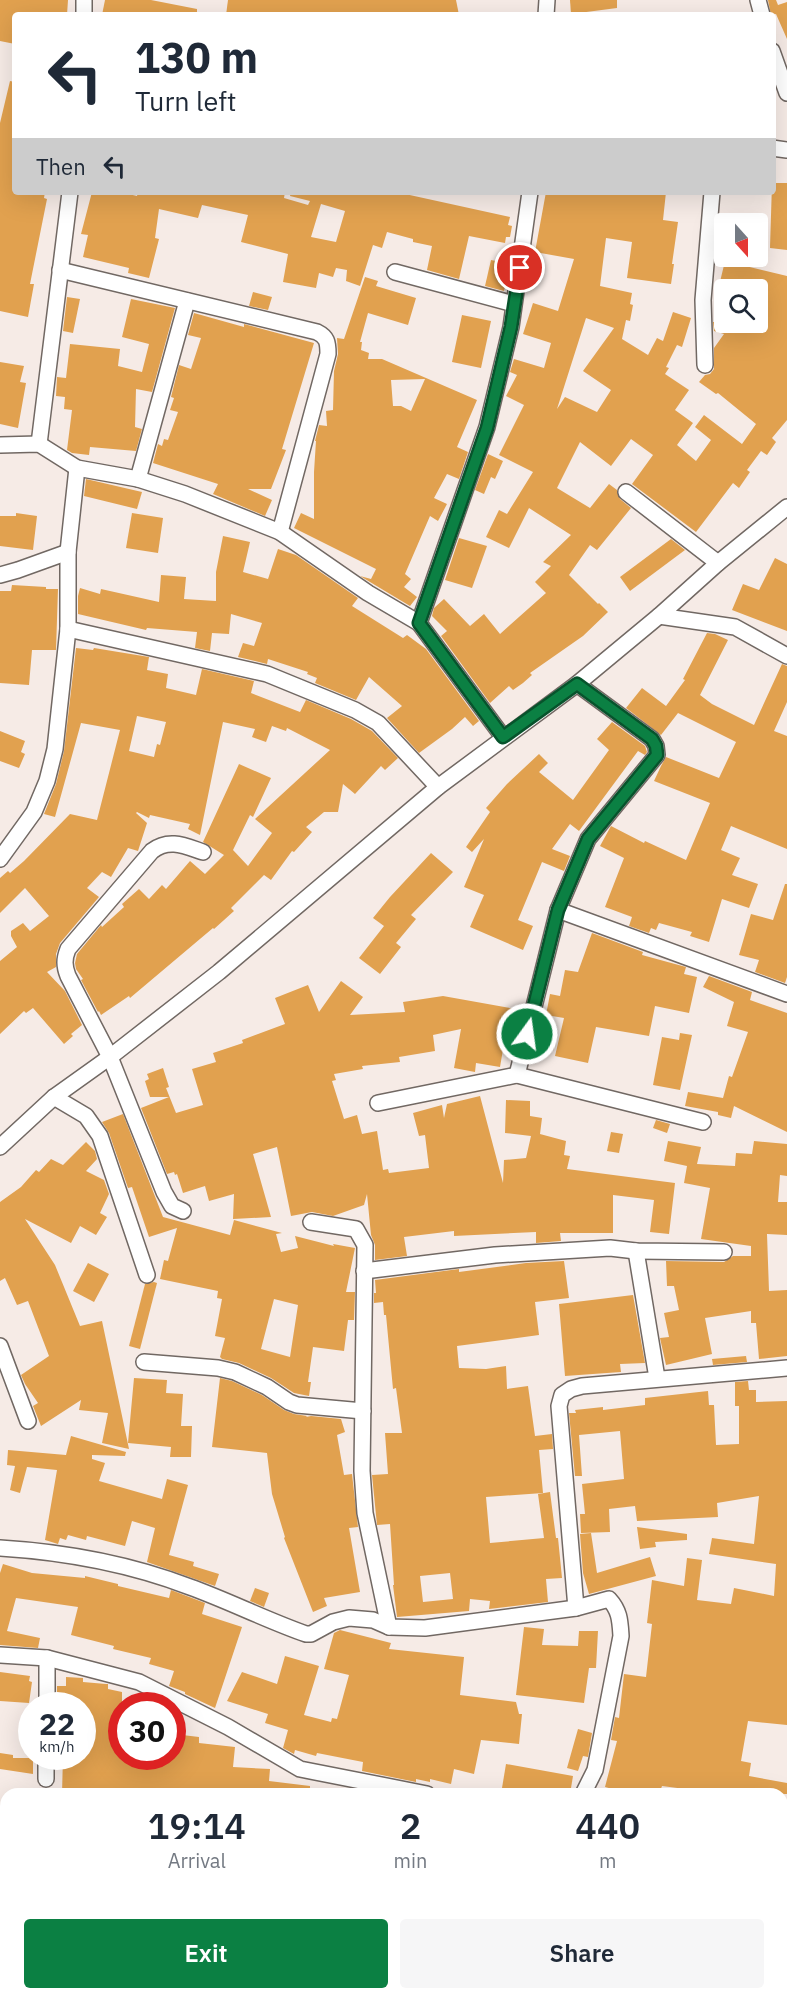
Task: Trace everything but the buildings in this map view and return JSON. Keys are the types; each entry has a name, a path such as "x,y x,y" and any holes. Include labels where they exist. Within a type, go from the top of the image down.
{"street":[{"path":"776,62 787,93"},
{"path":"39,444 70,195"},
{"path":"419,623 487,428 511,327 530,195"},
{"path":"705,365 704,300 712,195"},
{"path":"60,270 317,332 325,336 328,343 328,354 280,532"},
{"path":"395,272 514,304"},
{"path":"138,479 187,301"},
{"path":"0,445 39,444 77,468 138,479 185,494 280,532 368,593 419,623 503,737"},
{"path":"0,859 34,812 47,781 55,749 68,629 68,552 77,468"},
{"path":"626,492 717,563"},
{"path":"0,1147 54,1097 110,1057 219,972 438,787 577,684 659,616 717,563 787,507"},
{"path":"0,575 68,552"},
{"path":"659,616 735,627 787,656"},
{"path":"68,629 267,674 355,710 378,723 438,787"},
{"path":"517,1075 558,910 588,839 657,755 652,739 577,684"},
{"path":"183,1211 172,1206 164,1192 110,1057 68,976 65,958 68,949 158,846 165,843 176,844 203,852"},
{"path":"558,910 787,994"},
{"path":"378,1103 517,1075 703,1122"},
{"path":"54,1097 86,1116 100,1136 147,1275"},
{"path":"311,1222 356,1229 365,1245 362,1471 365,1513 389,1627"},
{"path":"364,1271 495,1255 610,1248 636,1251 724,1252"},
{"path":"636,1251 657,1378"},
{"path":"0,1346 28,1421"},
{"path":"144,1362 218,1368 235,1372 297,1405 363,1411"},
{"path":"576,1608 559,1406 562,1395 582,1386 787,1368"},
{"path":"0,1548 37,1551 105,1562 188,1586 306,1634 311,1634 333,1622 349,1618 373,1620 389,1627 425,1628 576,1608 609,1599 616,1607 620,1617 621,1636 595,1770 586,1788"},
{"path":"0,1655 47,1658 139,1682 228,1727 300,1769 389,1788"},
{"path":"47,1658 47,1692"},
{"path":"46,1770 46,1779"}],"route":[{"path":"520,268 511,327 487,428 419,623 503,737 577,684 652,739 657,755 588,839 558,910 527,1034"}]}
